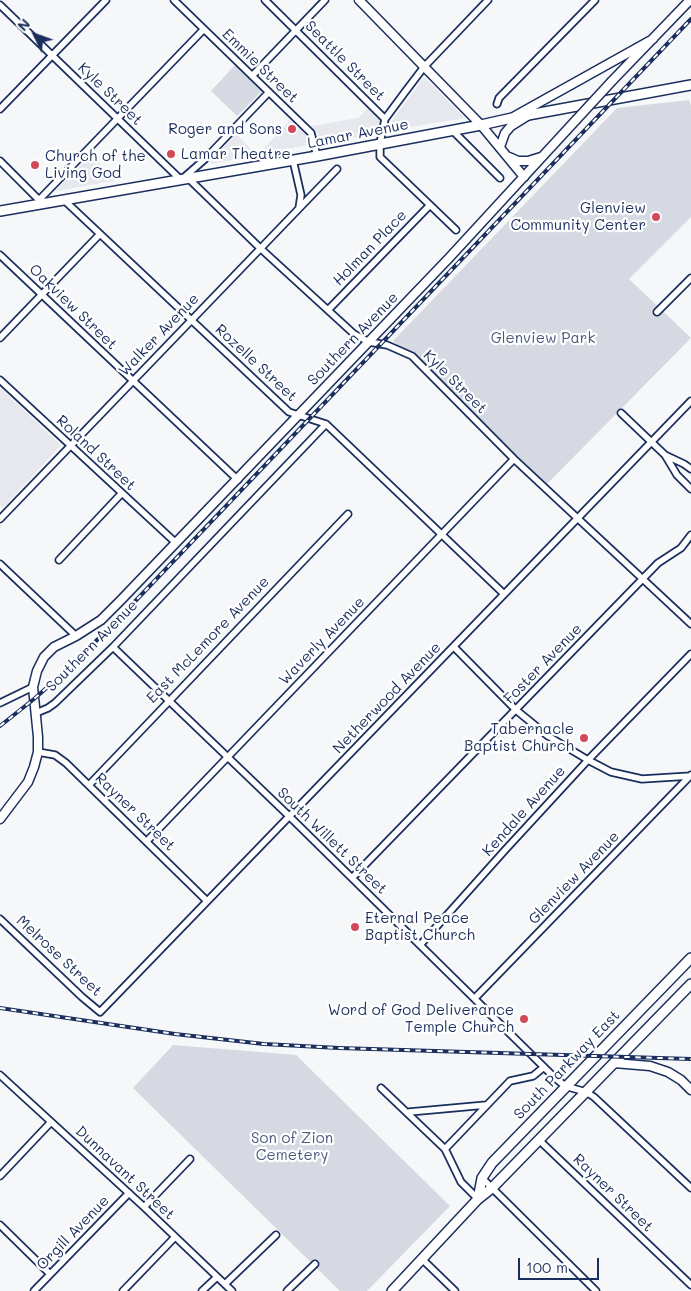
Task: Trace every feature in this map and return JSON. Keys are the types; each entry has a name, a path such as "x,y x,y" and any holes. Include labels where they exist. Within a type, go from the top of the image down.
{"main road":[{"name":"Southern Avenue","path":"36,712 33,687 37,671 44,657 54,647 101,620 238,480 449,258 612,81 690,0"},
{"path":"362,1 481,125 524,177"},
{"path":"512,118 653,38"},
{"name":"Lamar Avenue","path":"0,212 41,202 64,200 317,156 530,114 691,85"},
{"path":"500,147 505,133 530,114"},
{"path":"507,157 518,161 528,161 543,156"},
{"path":"0,819 28,782 34,767 38,752 36,712"},
{"name":"South Parkway East","path":"478,1199 482,1178 500,1154 691,958"},
{"path":"392,1291 478,1199 492,1188 540,1140 691,984"},
{"path":"614,1063 650,1066 668,1072 681,1080 691,1090"}],"street":[{"path":"0,109 106,0"},
{"name":"Emmie Street","path":"174,0 311,133 317,156"},
{"name":"Seattle Street","path":"265,0 385,119"},
{"path":"252,76 325,0"},
{"path":"456,230 380,157 380,143 385,119 424,67 488,0"},
{"path":"497,104 499,98 595,0"},
{"name":"Kyle Street","path":"0,5 118,118 329,309 354,334 369,342 386,345 412,356 514,459 691,624"},
{"path":"0,161 41,202 118,118 204,29"},
{"path":"185,179 269,92"},
{"path":"452,130 500,178"},
{"path":"292,160 301,196 299,208"},
{"name":"Walker Avenue","path":"0,519 337,169"},
{"name":"Rozelle Street","path":"64,200 289,412 326,424 504,594"},
{"name":"Holman Place","path":"329,309 430,205"},
{"path":"0,338 100,234"},
{"name":"Oakview Street","path":"0,255 238,480"},
{"path":"657,312 691,278"},
{"name":"Roland Street","path":"0,380 176,543"},
{"name":"Netherwood Avenue","path":"100,1012 691,401"},
{"path":"622,413 665,455 677,475 691,489"},
{"name":"Southern Avenue","path":"36,712 48,708 55,703 113,647 326,424"},
{"path":"665,455 684,464 691,470"},
{"name":"Waverly Avenue","path":"148,841 514,459"},
{"path":"59,560 122,493"},
{"name":"East McLemore Avenue","path":"89,785 348,514"},
{"name":"Foster Avenue","path":"352,878 642,579 658,563 681,548 691,535"},
{"path":"0,564 76,636"},
{"name":"South Willett Street","path":"113,647 421,944 544,1067 565,1086 586,1092 594,1097 691,1188"},
{"path":"454,647 516,710 548,736 588,760 611,772 642,779 691,776"},
{"name":"Kendale Avenue","path":"421,944 588,760 691,654"},
{"name":"Southern Avenue","path":"2,700 33,687"},
{"name":"Rayner Street","path":"38,752 55,755 66,763 148,841 207,901"},
{"name":"Glenview Avenue","path":"475,998 691,776"},
{"name":"Melrose Street","path":"0,919 100,1012"},
{"path":"445,1148 510,1081 533,1076 544,1067"},
{"name":"Dunnavant Street","path":"0,1075 129,1193 232,1291"},
{"path":"381,1088 409,1112 445,1148 461,1182 478,1199"},
{"path":"409,1112 486,1105"},
{"path":"0,1176 51,1122"},
{"name":"Rayner Street","path":"540,1140 691,1285"},
{"path":"144,1207 190,1159"},
{"path":"482,1178 596,1291"},
{"name":"Orgill Avenue","path":"34,1291 129,1193"},
{"path":"0,1225 50,1274"},
{"path":"225,1284 276,1235"},
{"path":"123,1291 175,1237"},
{"path":"422,1259 455,1291"},
{"path":"287,1291 315,1264"},
{"path":"202,1291 217,1277"}],"shaded area":[{"path":"424,77 465,118 393,130 390,128 391,122"},
{"path":"368,108 380,121 378,129 371,135 321,143 317,132 311,126 358,118"},
{"path":"290,120 306,135 308,145 259,154"},
{"path":"236,134 257,155 212,164 210,161"},
{"path":"91,155 117,180 57,191 56,190"},
{"path":"0,388 61,445 3,508 0,506"}],"green space":[{"path":"236,64 263,90 237,116 211,91"},
{"name":"Glenview Park","path":"689,100 691,106 691,217 629,279 691,338 547,484 393,341 617,108"},
{"name":"Son of Zion Cemetery","path":"173,1045 296,1055 450,1206 367,1291 340,1291 133,1088"}],"railway":[{"path":"0,726 69,668 122,615 691,19"},
{"path":"0,1008 175,1034 264,1044 691,1059"}],"place":[{"name":"Roger and Sons","path":"292,129"},
{"name":"Lamar Theatre","path":"171,154"},
{"name":"Church of the Living God","path":"35,165"},
{"name":"Glenview Community Center","path":"656,217"},
{"name":"Tabernacle Baptist Church","path":"584,738"},
{"name":"Eternal Peace Baptist Church","path":"355,927"},
{"name":"Word of God Deliverance Temple Church","path":"524,1019"}]}
